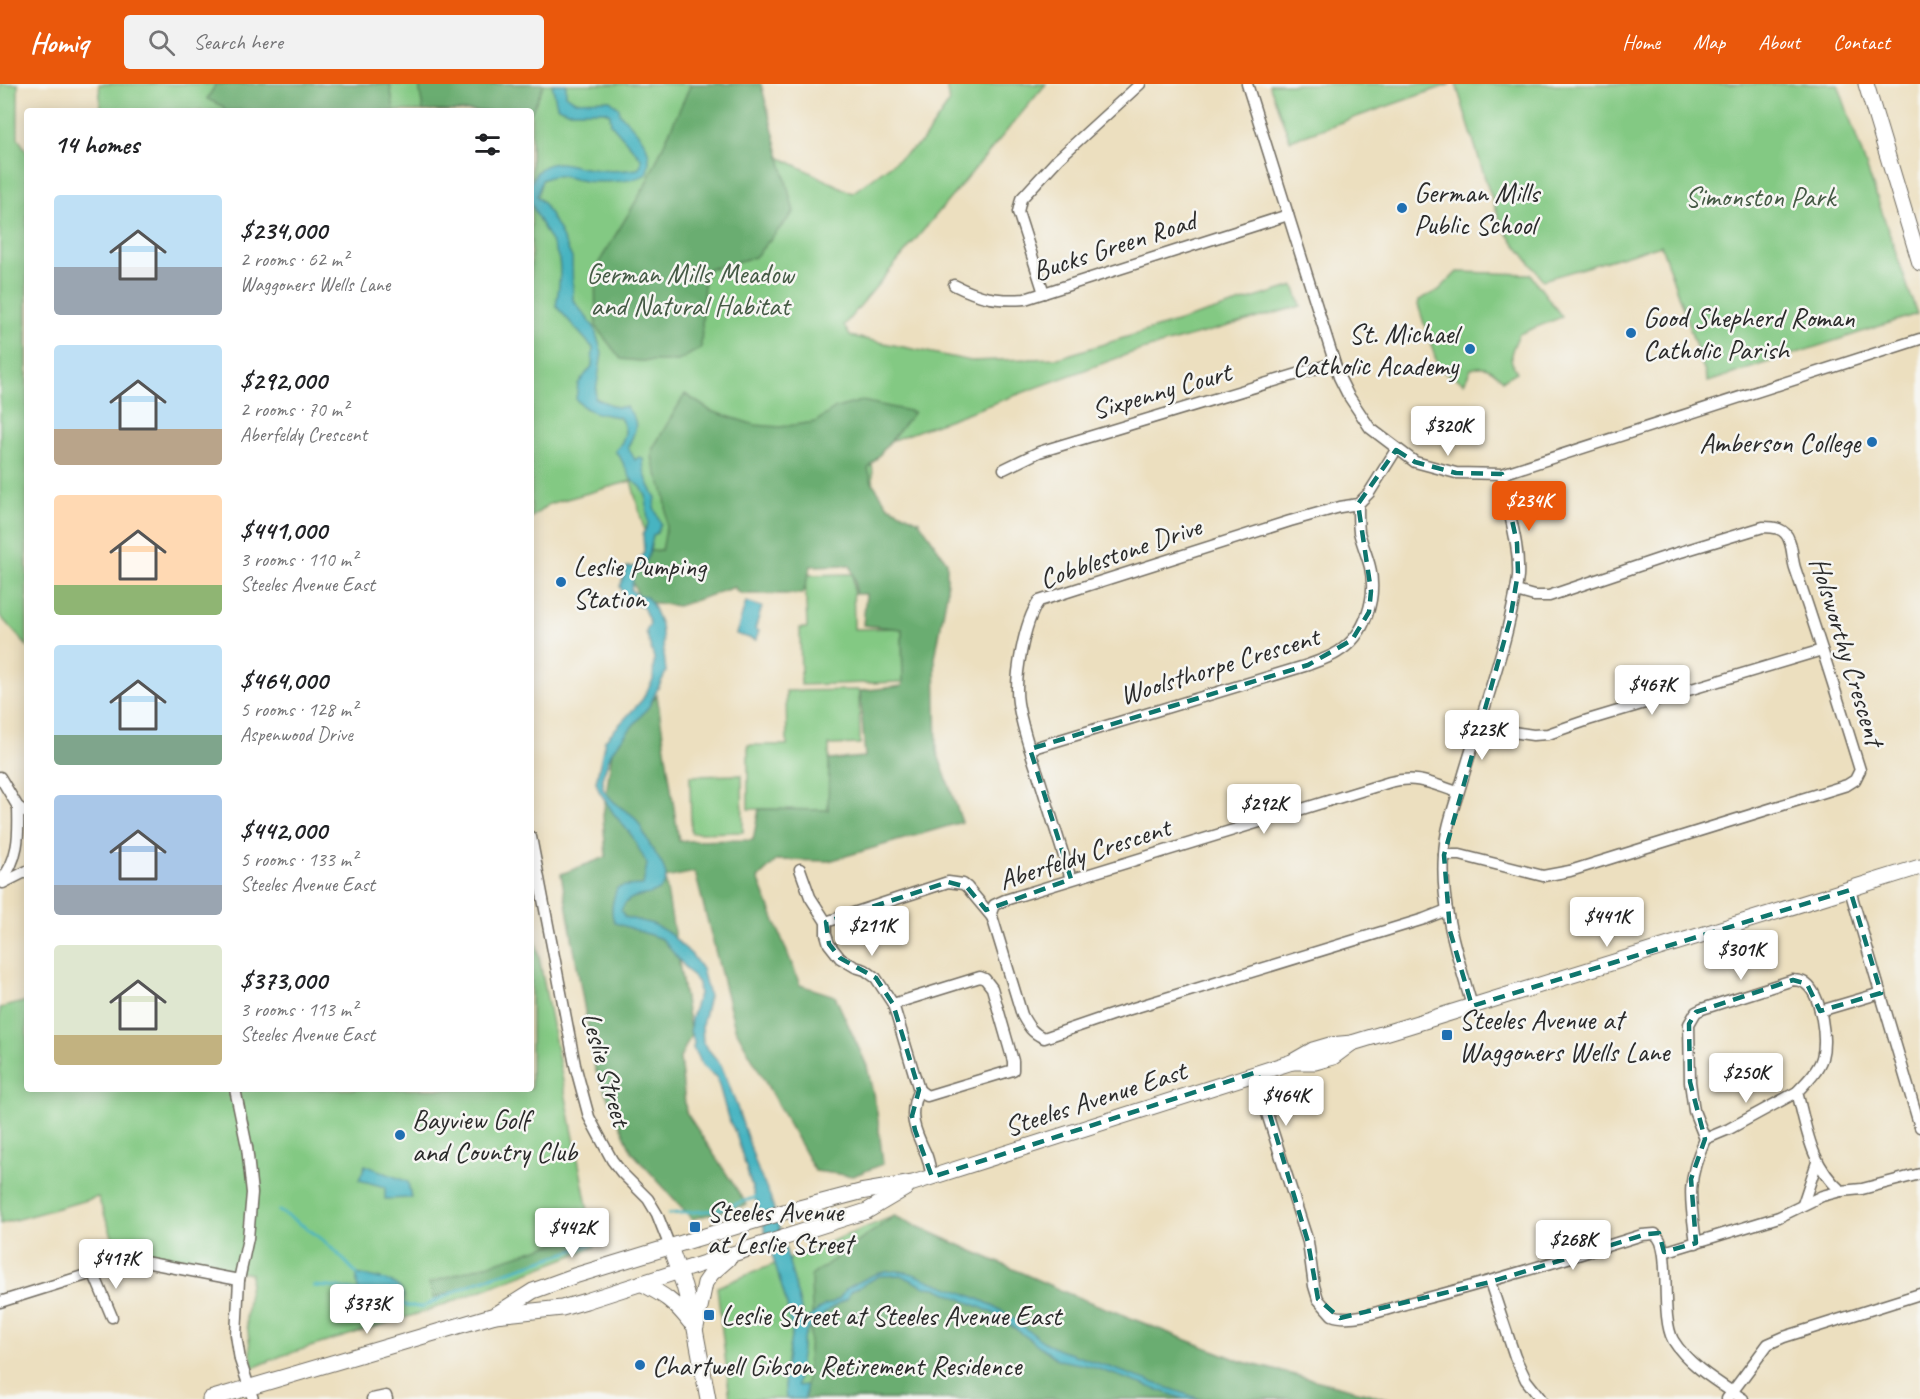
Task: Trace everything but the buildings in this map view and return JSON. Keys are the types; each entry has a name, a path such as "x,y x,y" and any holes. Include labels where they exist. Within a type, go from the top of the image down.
{"main road":[{"path":"1866,84 1920,263"},
{"name":"Steeles Avenue East","path":"495,1315 533,1291 550,1284 784,1212 860,1192 913,1183 1257,1072 1292,1062 1315,1062 1333,1057 1352,1043 1920,867"},
{"name":"Steeles Avenue East","path":"210,1399 251,1393 495,1315 562,1308 867,1211 913,1183"},
{"name":"Leslie Street","path":"670,1247 695,1329 708,1399"},
{"path":"695,1329 705,1283 712,1273 732,1255"},
{"path":"641,1283 671,1300 695,1329"}],"street":[{"path":"1044,293 1018,212 1021,199 1058,159 1140,84"},
{"path":"1247,84 1334,363 1348,395 1370,428 1396,450 1416,462 1456,473 1502,474 1920,339"},
{"name":"Bucks Green Road","path":"954,285 977,296 1007,300 1025,299 1288,214"},
{"name":"Sixpenny Court","path":"1004,469 1039,452 1334,363"},
{"path":"1358,504 1369,493 1396,450"},
{"path":"1472,1006 1454,948 1447,910 1444,855 1450,817 1500,660 1516,591 1517,543 1505,497 1502,474"},
{"name":"Woolsthorpe Crescent","path":"1030,749 1308,665 1338,652 1352,640 1369,612 1371,573 1359,530 1358,504"},
{"name":"Cobblestone Drive","path":"1071,879 1017,701 1021,652 1028,624 1039,601 1290,521 1358,504"},
{"name":"Holsworthy Crescent","path":"1444,855 1460,855 1544,876 1570,871 1847,785 1855,780 1860,770 1843,711 1793,564 1789,540 1784,532 1776,528 1763,527 1549,596 1534,596 1516,591"},
{"path":"1482,721 1513,732 1533,735 1548,734 1822,650"},
{"path":"0,777 22,810 17,852 12,865 0,883"},
{"name":"Aberfeldy Crescent","path":"1447,910 1044,1038 1036,1035 1029,1028 1022,1015 991,913 994,906 1005,900 1406,778 1420,779 1458,792"},
{"name":"Leslie Street","path":"534,853 575,1065 589,1118 612,1160 648,1199 657,1214 670,1247"},
{"path":"800,869 810,897 826,922 829,944 840,958 855,967 866,970 876,978 893,1004 918,1090 912,1116 932,1177"},
{"path":"0,883 24,872"},
{"path":"826,922 948,882 963,884 967,887 992,917"},
{"path":"1850,890 1920,1127"},
{"path":"893,1004 980,977 985,979 992,988 998,1006 1013,1062 1013,1070 927,1096 918,1090"},
{"path":"1696,1243 1690,1195 1691,1179 1694,1163 1705,1138 1729,1129 1797,1092 1821,1060 1825,1037 1820,1011 1811,988 1807,984 1793,980 1696,1012 1689,1024 1690,1082 1694,1111 1705,1138"},
{"path":"1820,1011 1881,993"},
{"path":"1257,1072 1263,1101 1308,1242 1318,1299 1332,1315 1348,1318 1490,1282 1647,1234 1655,1234 1659,1237 1664,1252 1665,1306 1672,1338 1682,1353 1729,1395 1743,1399"},
{"path":"236,1092 247,1147 252,1193 248,1238 239,1280 236,1335 240,1360 251,1393"},
{"path":"1797,1092 1817,1162 1841,1191"},
{"path":"1803,1204 1817,1162"},
{"path":"1664,1252 1779,1217 1803,1204 1841,1191 1862,1189 1920,1174"},
{"path":"0,1302 134,1260 239,1280"},
{"path":"94,1274 112,1317"},
{"path":"1490,1282 1515,1357 1526,1380 1541,1399"},
{"path":"1729,1395 1767,1344 1920,1294"},
{"path":"372,1399 386,1396 387,1399"}],"highlighted area":[{"path":"1396,450 1415,462 1456,473 1502,474 1517,543 1518,573 1510,620 1444,855 1450,931 1472,1006 1850,890 1881,993 1820,1011 1807,984 1793,980 1696,1012 1689,1024 1690,1082 1705,1139 1691,1179 1696,1243 1664,1252 1659,1233 1647,1234 1490,1282 1340,1318 1318,1299 1308,1242 1257,1072 932,1177 912,1116 919,1090 893,1004 876,978 840,958 829,944 826,922 948,882 967,887 986,910 1071,879 1030,749 1308,665 1352,640 1369,612 1371,591 1358,504"}],"green space":[{"path":"0,84 18,84 18,138 24,147 24,643 0,616"},
{"name":"German Mills Meadow and Natural Habitat","path":"99,84 741,84 779,157 852,193 922,142 949,103 946,84 1046,84 844,325 850,336 971,361 1058,358 1294,286 1301,306 1131,353 871,448 877,531 650,551 631,481 549,504 534,516 534,108 101,108"},
{"path":"216,84 390,84 394,108 224,108 207,99"},
{"path":"419,84 544,84 533,108 423,108"},
{"path":"691,84 761,84 794,212 755,257 709,269 704,281 701,348 678,361 621,359 596,327 595,269 644,188"},
{"path":"1269,84 1451,84 1290,140"},
{"name":"Simonston Park","path":"1456,84 1838,84 1917,314 1708,382 1661,245 1543,280 1503,228 1488,188"},
{"path":"1457,272 1530,274 1562,317 1519,334 1511,357 1517,372 1503,380 1485,367 1471,369 1464,383 1439,369 1418,305 1419,300 1439,290"},
{"path":"685,394 711,411 755,425 780,427 815,422 836,408 862,401 914,412 868,469 872,482 888,506 919,521 947,562 947,593 935,658 937,752 962,822 829,861 777,860 758,878 800,985 835,996 867,1066 877,1112 883,1164 853,1176 815,1171 735,1028 695,872 665,878 691,1035 680,1058 686,1112 747,1205 692,1219 632,1152 595,1069 561,874 606,857 603,816 612,751 657,695 679,841 753,840 759,809 828,810 829,760 865,757 860,691 902,686 903,682 902,629 863,625 866,594 855,594 855,581 850,565 811,566 803,594 743,594 736,591 735,587 678,606 641,601 630,577 650,551 662,550 665,537 665,498 654,467 653,448"},
{"path":"853,574 854,629 902,628 903,682 801,685 800,628 807,628 805,575"},
{"path":"859,690 860,744 829,745 829,810 748,809 748,745 787,745 786,691"},
{"path":"742,775 743,832 691,833 690,776"},
{"name":"Bayview Golf and Country Club","path":"534,932 595,1247 430,1310 281,1356 253,1368 246,1317 251,1274 137,1256 120,1258 98,1197 0,1224 0,1008 24,1002 24,1092 534,1092"},
{"path":"894,1216 1069,1294 1243,1362 1389,1399 730,1399 717,1287"},
{"path":"894,1216 1069,1294 1243,1362 1389,1399 805,1399 812,1312 811,1276"},
{"path":"588,1233 591,1243 434,1298 429,1283"}],"water":[{"path":"552,84 566,84 566,95 575,101 610,100 639,134 649,156 646,174 640,177 604,182 552,176 542,180 537,196 558,228 572,258 573,300 594,327 602,353 595,398 616,407 626,407 634,417 635,431 628,447 635,460 639,457 643,459 647,480 656,498 654,507 661,524 657,533 653,535 646,562 634,574 631,590 638,595 646,596 661,625 666,672 649,706 612,751 603,775 603,789 615,803 632,814 664,867 666,879 659,890 633,898 624,905 621,911 625,917 653,924 669,933 692,955 702,969 709,996 702,1025 703,1043 721,1065 759,1173 770,1196 804,1321 866,1278 888,1271 915,1274 993,1306 1054,1348 1200,1399 1184,1399 1090,1366 1059,1360 993,1313 936,1288 925,1287 901,1275 879,1276 850,1292 847,1299 829,1309 807,1331 803,1340 797,1386 806,1386 805,1399 786,1399 784,1377 792,1331 786,1301 717,1078 703,1067 693,1048 694,1042 690,1031 691,1018 699,994 698,983 662,939 615,923 612,914 617,888 643,885 647,864 632,836 599,791 596,782 605,740 642,700 653,680 654,658 646,632 650,623 643,607 629,603 620,587 627,567 635,567 644,552 643,534 648,524 646,496 641,487 631,479 615,451 622,443 625,434 622,421 619,417 585,408 576,399 578,384 592,366 593,348 556,306 560,265 555,250 534,210 534,178 541,168 554,163 622,171 638,169 641,165 641,158 611,124 610,114 605,111 567,111 557,106"},
{"path":"746,602 762,607 755,629 759,631 756,640 736,634"},
{"path":"365,1165 408,1182 411,1198 385,1199 385,1187 359,1180"},
{"path":"357,1274 379,1278 394,1284 400,1288 403,1301 374,1312 361,1295 357,1285"}],"waterway":[{"path":"668,1214 718,1210 757,1197"},
{"path":"279,1211 321,1239 357,1274"},
{"path":"399,1302 408,1306 422,1307 476,1282 593,1244"},
{"path":"314,1286 359,1292"}],"place":[{"name":"German Mills Public School","path":"1402,208"},
{"name":"Good Shepherd Roman Catholic Parish","path":"1631,333"},
{"name":"St. Michael Catholic Academy","path":"1470,349"},
{"name":"Amberson College","path":"1872,442"},
{"name":"Leslie Pumping Station","path":"561,582"},
{"name":"Steeles Avenue at Waggoners Wells Lane","path":"1447,1035"},
{"name":"Bayview Golf and Country Club","path":"400,1135"},
{"name":"Steeles Avenue at Leslie Street","path":"695,1227"},
{"name":"Leslie Street at Steeles Avenue East","path":"709,1315"},
{"name":"Chartwell Gibson Retirement Residence","path":"640,1365"}]}
